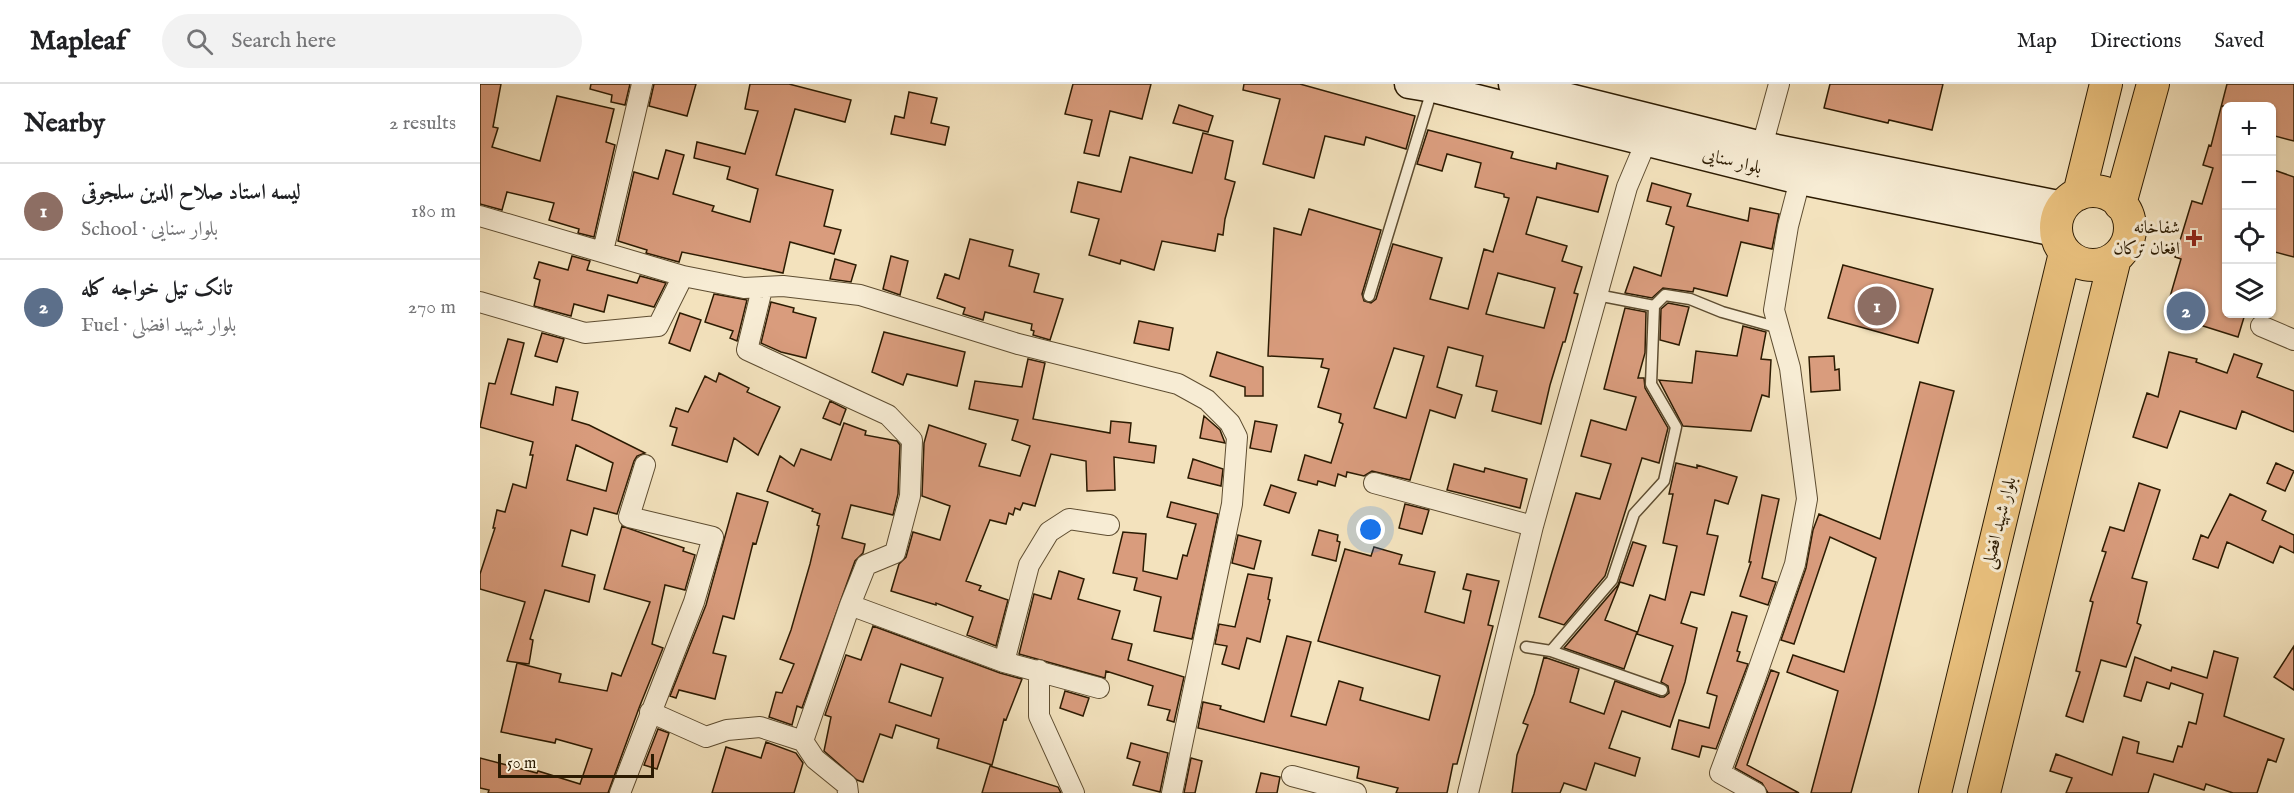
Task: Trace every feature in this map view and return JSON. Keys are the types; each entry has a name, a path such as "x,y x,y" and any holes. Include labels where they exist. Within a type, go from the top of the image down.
{"main road":[{"name":"بلوار سنایی","path":"1513,84 2066,221"},
{"name":"بلوار شهید افضلی","path":"1935,793 2066,221 2106,84"},
{"path":"2120,204 2153,84"},
{"name":"بلوار سنایی","path":"1421,86 1800,180 2066,221"},
{"path":"2090,191 2112,196 2120,204 2126,213 2130,231 2122,250 2106,263 2084,264 2066,221 2090,191"},
{"path":"1984,793 2115,258"}],"street":[{"path":"603,251 642,84"},
{"path":"1762,146 1779,84"},
{"path":"1468,793 1533,526 1627,187 1646,142"},
{"path":"1756,793 1720,773 1795,564 1807,499 1790,368 1774,310 1788,226 1800,180"},
{"path":"480,216 683,276 744,288 762,289 783,286 860,295 1018,344 1178,384 1207,400 1230,423 1237,437 1232,504 1172,793"},
{"path":"480,302 585,333 658,326 683,276"},
{"path":"762,289 747,350 888,415 912,440 910,496 895,553 866,565 803,741"},
{"path":"2261,326 2294,340"},
{"path":"620,793 694,602 713,537 629,517 645,465"},
{"path":"1374,483 1533,526"},
{"path":"1004,662 1029,565 1049,532 1069,519 1109,525"},
{"path":"850,605 1004,662 1099,688"},
{"path":"1039,670 1039,716 1074,793"},
{"path":"650,712 706,737 727,730 760,727 803,741 815,759 847,785 848,793"},
{"path":"1292,776 1356,793"}],"lane":[{"path":"1370,296 1421,86"},
{"path":"1597,295 1654,306"},
{"path":"1551,651 1612,580 1634,514 1664,481 1676,427 1651,384 1654,306 1665,296 1690,299 1722,312 1779,328"},
{"path":"1526,647 1551,651 1662,690"}],"building":[{"path":"480,84 501,84 493,127 498,128 492,147 540,161 557,96 614,109 606,142 615,145 594,237 578,233 579,229 549,220 554,203 507,192 502,210 480,204"},
{"path":"591,84 630,84 625,105 611,102 612,95 590,89"},
{"path":"654,84 696,84 687,116 649,106"},
{"path":"750,84 789,84 851,100 845,122 795,109 776,175 833,190 824,226 841,230 834,254 790,242 783,273 682,252 679,262 646,253 647,250 618,241 634,172 658,179 666,150 684,155 673,194 714,206 712,211 750,222 758,189 727,179 730,167 694,158 697,142 745,154 758,111 745,109"},
{"path":"1073,84 1151,84 1142,119 1110,111 1099,156 1084,153 1092,120 1065,114"},
{"path":"1244,84 1300,84 1415,116 1406,149 1366,137 1364,145 1325,136 1314,178 1263,164 1280,99 1243,90"},
{"path":"1830,84 1943,84 1932,130 1889,120 1888,123 1824,108"},
{"path":"2227,84 2294,84 2294,141 2276,136 2276,102 2222,102"},
{"path":"909,92 937,98 931,123 949,127 945,145 891,134 895,116 904,118"},
{"path":"1179,105 1213,116 1208,132 1173,123"},
{"path":"2222,106 2222,318 2244,318 2238,337 2165,314 2181,259 2175,257 2192,201 2202,204 2213,168 2203,165 2209,145 2211,146"},
{"path":"1428,130 1513,152 1511,158 1556,169 1557,163 1608,176 1598,212 1537,197 1526,234 1567,246 1562,261 1582,267 1574,293 1578,294 1550,385 1541,424 1492,411 1497,391 1476,386 1483,356 1448,347 1437,387 1462,395 1455,418 1430,410 1410,480 1372,471 1364,476 1347,472 1346,477 1338,474 1335,486 1318,481 1317,485 1298,480 1305,455 1331,463 1343,424 1339,422 1341,414 1318,407 1329,369 1321,367 1323,359 1268,356 1274,228 1301,235 1309,209 1381,230 1362,294 1364,301 1371,303 1376,299 1393,244 1442,258 1430,299 1468,309 1484,249 1493,252 1509,198 1504,197 1504,194 1475,187 1481,163 1447,154 1442,171 1417,164","holes":["1498,273 1555,288 1544,328 1486,314","1394,348 1424,356 1406,418 1374,408"]},
{"path":"1203,133 1233,141 1225,179 1235,182 1223,235 1218,234 1215,251 1162,241 1154,270 1121,260 1120,264 1089,255 1099,219 1071,212 1078,182 1121,192 1130,157 1192,173"},
{"path":"2276,171 2294,177 2294,257 2276,252"},
{"path":"1652,183 1691,194 1687,206 1748,221 1750,208 1779,214 1772,249 1741,242 1727,296 1694,288 1693,292 1663,288 1652,298 1625,293 1634,267 1661,276 1674,227 1666,224 1671,207 1647,201"},
{"path":"970,239 1013,250 1009,266 1039,274 1034,292 1063,299 1050,340 1033,335 1032,324 985,312 983,320 963,314 965,308 937,298 945,274 959,279"},
{"path":"572,256 590,261 587,270 637,283 640,276 666,283 654,307 608,295 604,312 574,304 571,316 534,306 540,280 534,278 539,262 568,270"},
{"path":"891,256 908,261 900,295 883,289"},
{"path":"835,259 856,265 851,282 830,279"},
{"path":"1843,265 1933,289 1918,343 1828,318"},
{"path":"714,294 747,300 737,341 730,338 733,331 705,322"},
{"path":"771,302 794,308 793,312 816,318 806,358 781,352 761,343"},
{"path":"1668,303 1689,307 1679,345 1660,340 1661,309"},
{"path":"1625,308 1646,312 1645,353 1638,378 1644,378 1645,388 1668,428 1659,463 1642,458 1605,576 1564,625 1539,617 1576,493 1600,499 1611,464 1581,456 1591,420 1626,430 1636,397 1604,389"},
{"path":"680,313 701,320 690,351 669,343"},
{"path":"1139,321 1173,328 1169,350 1134,343"},
{"path":"1743,326 1766,332 1761,359 1771,360 1769,397 1762,395 1751,431 1683,426 1659,380 1692,383 1696,351 1737,356"},
{"path":"884,332 965,352 957,386 907,374 903,385 872,372"},
{"path":"542,333 564,339 557,362 535,356"},
{"path":"508,339 524,343 511,394 553,405 556,387 578,392 572,420 589,425 645,453 637,456 634,461 617,514 594,508 587,535 571,530 562,566 595,575 589,602 545,590 530,639 533,640 529,664 507,661 525,602 480,589 480,574 495,528 493,528 497,510 505,512 513,484 526,488 533,455 530,455 533,442 480,427 489,383 495,384","holes":["576,445 613,463 606,491 567,480"]},
{"path":"1217,352 1263,367 1263,396 1245,396 1245,387 1210,376"},
{"path":"2169,352 2197,359 2196,362 2227,373 2234,354 2262,364 2257,377 2294,391 2294,432 2242,411 2236,429 2180,411 2167,448 2133,437 2147,393 2158,397"},
{"path":"1834,356 1835,370 1839,369 1840,390 1811,392 1809,357"},
{"path":"1028,359 1045,363 1033,419 1110,433 1111,421 1131,423 1129,442 1156,446 1154,463 1114,457 1115,490 1087,491 1086,461 1051,454 1035,506 1023,503 1020,510 1015,508 1013,515 1009,513 1006,524 990,520 966,581 981,586 979,590 1008,600 996,646 967,635 973,617 936,603 936,605 891,591 899,564 906,557 913,532 940,540 950,506 922,496 924,443 929,425 986,444 979,466 1020,476 1030,446 1012,440 1018,420 969,409 975,381 1022,387"},
{"path":"719,373 749,388 747,392 780,407 758,455 734,438 727,462 672,445 677,428 670,426 676,408 688,412 705,376 716,382"},
{"path":"1920,382 1954,391 1875,704 1851,793 1811,793 1838,691 1787,672 1793,655 1844,672 1876,558 1830,537 1794,644 1781,640 1806,568 1813,530 1819,514 1880,539"},
{"path":"830,401 846,409 840,425 823,418"},
{"path":"1204,416 1220,430 1225,443 1200,438"},
{"path":"1255,421 1277,425 1271,452 1250,448"},
{"path":"844,423 866,431 865,435 897,441 900,445 898,494 893,515 851,505 842,538 865,544 863,553 855,561 802,708 797,706 792,725 769,717 776,692 782,693 794,664 780,659 810,564 820,514 812,511 813,509 767,491 780,456 794,466 801,449 831,460"},
{"path":"1193,459 1223,469 1221,486 1188,478"},
{"path":"1676,463 1697,468 1697,465 1737,477 1728,504 1715,500 1707,534 1718,536 1704,595 1691,592 1681,623 1697,628 1685,682 1670,727 1622,711 1609,748 1640,758 1635,776 1595,763 1586,790 1564,783 1560,793 1512,793 1517,755 1528,725 1523,723 1544,657 1579,669 1570,702 1604,714 1615,681 1660,697 1669,693 1668,686 1661,682 1673,646 1637,634 1650,595 1665,600 1677,546 1663,543 1673,494 1669,494"},
{"path":"2276,463 2294,471 2285,491 2267,483"},
{"path":"1454,464 1484,472 1485,468 1527,479 1520,508 1447,490"},
{"path":"2139,483 2160,490 2132,578 2147,582 2137,623 2141,625 2126,667 2101,660 2083,722 2066,716 2080,672 2076,671 2093,602 2090,601 2106,552 2102,551 2110,527 2124,531"},
{"path":"1271,485 1296,493 1289,513 1264,505"},
{"path":"737,493 768,502 756,544 753,543 734,619 723,616 713,653 726,656 715,699 679,690 676,698 670,696 706,605"},
{"path":"2230,494 2266,511 2262,520 2294,535 2294,553 2280,546 2273,563 2227,542 2218,568 2193,559 2201,535 2208,538"},
{"path":"1762,495 1779,499 1762,578 1776,582 1768,605 1740,596 1751,562 1749,562"},
{"path":"1171,502 1218,514 1192,639 1154,631 1161,597 1134,590 1137,578 1113,573 1123,532 1146,534 1143,571 1177,579 1183,555 1187,556 1196,524 1167,517"},
{"path":"1405,504 1429,510 1422,534 1399,528"},
{"path":"622,526 684,548 683,551 695,555 685,590 665,585 652,644 663,648 608,793 488,793 489,790 480,788 480,758 537,773 538,771 580,784 592,749 556,739 555,743 501,732 517,663 561,674 559,682 607,691 612,673 621,676 650,602 604,589"},
{"path":"1319,530 1338,535 1337,541 1340,542 1336,561 1312,555"},
{"path":"1238,535 1261,541 1254,569 1232,563"},
{"path":"1633,542 1646,546 1633,586 1620,582 1605,620 1637,632 1624,669 1564,648 1618,585"},
{"path":"1374,547 1402,555 1399,564 1435,572 1425,612 1464,623 1471,591 1463,589 1467,574 1499,581 1488,625 1493,626 1457,764 1453,764 1447,793 1396,793 1398,788 1357,778 1359,767 1198,728 1203,702 1221,706 1220,709 1264,722 1287,636 1311,642 1291,716 1326,725 1339,681 1363,688 1360,700 1429,720 1440,676 1318,641 1345,549 1371,556"},
{"path":"1059,571 1084,579 1078,599 1120,611 1112,639 1132,644 1128,660 1184,677 1174,722 1167,720 1170,710 1148,705 1153,686 1106,671 1105,678 1019,654 1034,594 1051,599"},
{"path":"1248,574 1272,578 1268,599 1270,600 1260,642 1247,638 1239,669 1222,664 1227,646 1215,644 1219,624 1235,627"},
{"path":"1732,612 1747,616 1737,651 1740,652 1737,661 1748,664 1716,749 1702,746 1699,757 1672,749 1679,720 1709,728 1717,696 1707,693"},
{"path":"873,626 1022,679 1006,720 1004,719 992,765 937,748 939,739 896,725 892,738 880,734 863,782 857,780 824,751 831,717 825,715 846,655 861,660","holes":["901,664 943,678 931,716 889,702"]},
{"path":"2294,646 2294,690 2274,677"},
{"path":"2214,651 2238,658 2224,716 2284,739 2276,762 2268,759 2257,793 2233,793 2206,784 2204,790 2154,774 2148,793 2066,793 2072,778 2050,771 2056,754 2112,775 2123,737 2139,742 2137,753 2173,762 2178,746 2182,747 2189,722 2196,724 2203,694 2171,683 2169,689 2147,682 2141,701 2124,696 2135,657 2171,671 2172,667 2207,678"},
{"path":"1771,670 1779,673 1747,765 1799,793 1768,793 1762,783 1735,768"},
{"path":"1065,691 1089,698 1083,716 1060,708"},
{"path":"658,729 669,733 657,769 644,765"},
{"path":"766,742 796,753 803,763 794,793 712,793 726,747 761,758"},
{"path":"1131,743 1168,753 1160,792 1133,785 1140,762 1127,758"},
{"path":"1191,758 1202,761 1195,793 1184,793"},
{"path":"990,766 1058,787 1061,793 982,793"},
{"path":"1261,773 1280,777 1277,793 1256,793"}],"place":[{"name":"شفاخانه افغان ترکان","path":"2194,238"},
{"name":"لیسه استاد صلاح الدین سلجوقی","path":"1877,306"},
{"name":"تانک تیل خواجه کله","path":"2186,311"}]}
